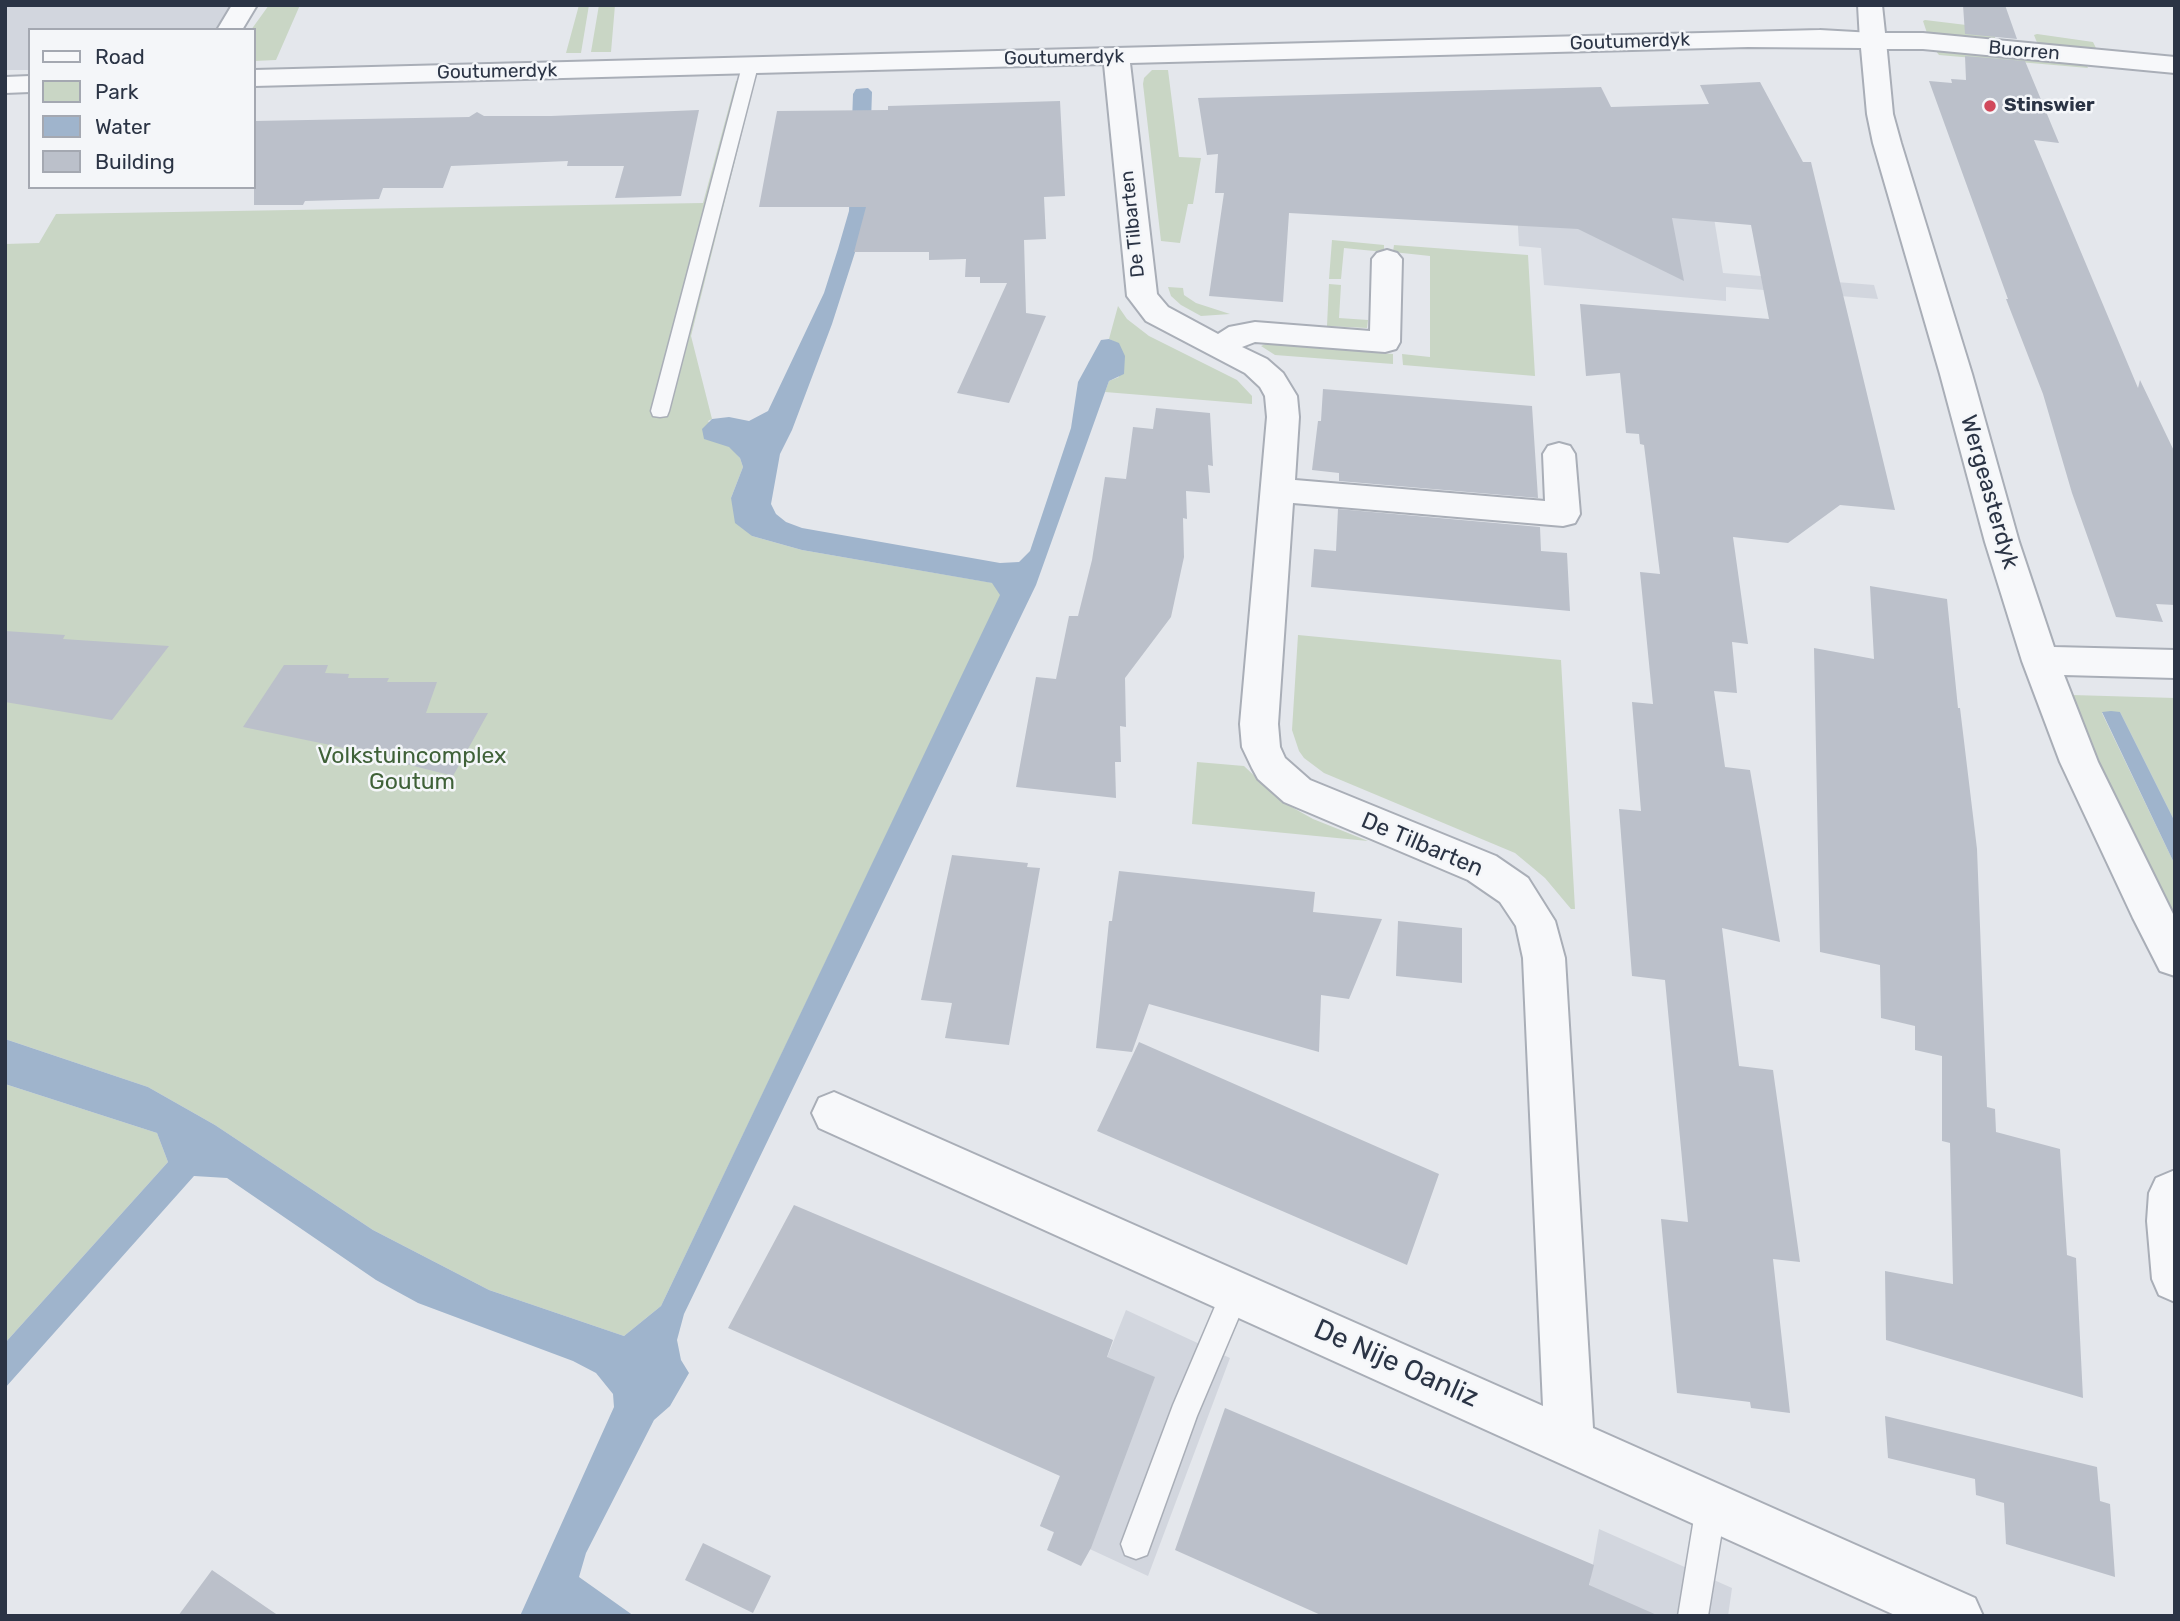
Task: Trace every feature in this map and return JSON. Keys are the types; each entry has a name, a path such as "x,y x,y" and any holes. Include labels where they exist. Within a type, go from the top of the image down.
{"street":[{"path":"230,28 246,5"},
{"name":"Wergeasterdyk","path":"1870,5 1874,67 1887,143 1956,374 2001,542 2040,661 2080,762 2147,906 2175,958"},
{"name":"Goutumerdyk","path":"256,78 1748,39 1820,38 1873,41"},
{"name":"Buorren","path":"1873,41 1923,41 2175,65"},
{"name":"De Tilbarten","path":"1116,56 1142,296 1157,314 1256,366 1272,380 1281,396 1283,417 1259,724 1261,747 1271,768 1297,791 1482,868 1514,890 1535,922 1544,958 1569,1442"},
{"path":"5,85 28,84"},
{"path":"1220,347 1240,334 1255,332 1385,342 1387,259"},
{"path":"1277,490 1563,514 1559,454"},
{"path":"2040,661 2175,664"},
{"name":"De Nije Oanliz","path":"834,1113 1957,1616"},
{"path":"2175,1192 2172,1194 2170,1221 2175,1279"}],"lane":[{"path":"660,411 750,66"},
{"path":"1136,1544 1183,1415 1236,1293"},
{"path":"1693,1616 1711,1506"}],"shaded area":[{"path":"5,5 232,5 216,28 28,28 28,70 5,70"},
{"path":"1515,173 1707,175 1723,273 1874,285 1878,299 1726,287 1726,301 1544,285 1541,248 1519,246"},
{"path":"1126,1310 1230,1358 1148,1576 1040,1526"},
{"path":"1599,1529 1732,1588 1728,1616 1584,1616"}],"green space":[{"path":"269,5 300,5 276,60 256,61 256,28 252,28"},
{"path":"579,5 589,5 581,53 566,53"},
{"path":"599,5 615,5 611,52 591,52"},
{"path":"1923,21 1991,28 1995,38 1927,33"},
{"path":"2034,35 2093,42 2097,50 2038,45"},
{"path":"1935,50 2086,64 2088,68 1939,55"},
{"path":"1152,70 1168,70 1179,157 1201,158 1193,204 1188,204 1180,243 1161,241 1143,84 1144,78"},
{"name":"Volkstuincomplex Goutum","path":"736,81 755,81 691,336 712,419 708,421 740,458 743,467 731,498 752,536 802,550 993,583 1001,595 661,1306 624,1336 489,1290 373,1230 215,1125 148,1087 5,1039 5,244 39,243 56,214 703,203"},
{"path":"1332,240 1384,245 1384,252 1344,248 1341,279 1329,279"},
{"path":"1394,245 1528,255 1535,376 1403,365 1402,354 1430,357 1430,256 1393,252"},
{"path":"1329,284 1341,285 1339,318 1368,320 1367,328 1327,326"},
{"path":"1168,287 1183,288 1184,295 1196,303 1230,314 1201,316 1181,305 1171,296"},
{"path":"1118,306 1127,319 1149,336 1237,380 1252,396 1252,404 1105,392 1109,381 1119,377 1119,344 1109,339"},
{"path":"1268,343 1393,354 1393,364 1275,355 1261,346"},
{"path":"1298,635 1561,660 1575,909 1571,909 1545,878 1515,853 1324,773 1304,758 1292,730"},
{"path":"2072,695 2175,698 2175,822 2120,712 2102,713 2175,865 2175,922 2095,758"},
{"path":"1197,762 1244,766 1281,801 1313,819 1368,841 1192,824"},
{"path":"5,1084 157,1133 168,1162 5,1343"}],"water":[{"path":"868,88 872,92 868,212 832,324 792,430 780,454 771,504 776,514 786,522 802,528 1000,563 1019,562 1030,551 1071,428 1078,382 1101,340 1109,339 1119,343 1125,356 1124,374 1109,381 1036,585 684,1314 677,1340 681,1360 689,1373 670,1406 654,1420 586,1553 579,1577 634,1616 520,1616 614,1407 613,1394 596,1373 573,1361 418,1303 376,1280 227,1178 194,1176 5,1388 5,1343 168,1162 157,1133 5,1084 5,1039 148,1087 215,1125 373,1230 489,1290 624,1336 661,1306 1000,595 992,583 802,550 752,536 735,523 731,498 743,467 740,458 729,447 704,439 702,429 712,419 729,417 749,421 768,411 824,293 849,211 853,94 856,89"},
{"path":"2102,712 2120,712 2175,822 2175,865"}],"building":[{"path":"1963,5 2005,5 2017,39 1965,34"},
{"path":"1965,56 2025,61 2059,143 2034,140 2138,388 2140,380 2175,453 2175,605 2156,604 2163,622 2116,617 2072,493 2043,394 2006,299 1929,81 1952,83 1951,79 1966,80"},
{"path":"1760,82 1803,162 1811,162 1895,510 1840,505 1788,543 1733,537 1748,644 1732,642 1737,693 1714,691 1725,767 1750,770 1780,942 1722,928 1739,1066 1773,1070 1800,1262 1773,1259 1790,1413 1751,1408 1750,1402 1677,1393 1661,1219 1688,1222 1665,980 1632,976 1619,809 1641,811 1632,702 1653,704 1640,572 1660,574 1644,445 1640,444 1639,434 1626,433 1620,373 1586,376 1580,304 1769,319 1751,225 1672,218 1684,281 1578,229 1289,213 1283,302 1209,296 1224,193 1215,193 1218,154 1207,155 1198,98 1601,87 1611,107 1709,104 1700,85"},
{"path":"1060,101 1065,196 1044,197 1046,239 1024,240 1026,313 1046,316 1009,403 957,393 1007,283 980,283 980,277 965,277 966,259 929,260 929,252 854,252 866,207 759,207 777,111 888,110 888,106"},
{"path":"699,110 681,196 615,198 624,166 567,166 568,161 451,166 443,188 383,188 379,199 305,201 303,205 254,205 256,121 469,117 477,112 484,116"},
{"path":"1323,389 1532,406 1538,498 1339,481 1339,473 1312,470 1318,421 1321,421"},
{"path":"1156,408 1210,413 1213,466 1208,465 1210,493 1186,491 1187,519 1183,518 1184,557 1171,617 1125,678 1126,727 1120,726 1121,762 1115,762 1116,798 1016,787 1036,677 1056,679 1069,616 1078,616 1092,560 1105,477 1126,479 1133,427 1153,429"},
{"path":"1338,509 1540,527 1541,551 1567,553 1570,611 1311,587 1314,549 1336,551"},
{"path":"1870,586 1947,599 1977,849 1987,1107 1995,1109 1996,1132 2060,1149 2067,1255 2076,1258 2083,1398 1886,1340 1885,1271 1953,1284 1950,1143 1942,1141 1942,1056 1915,1050 1915,1026 1881,1018 1880,965 1820,952 1814,648 1874,659"},
{"path":"5,631 65,635 63,639 169,646 112,720 5,702"},
{"path":"284,665 328,665 325,673 349,674 348,678 389,678 387,682 437,682 426,713 488,713 453,776 335,746 243,727"},
{"path":"952,855 1028,863 1027,867 1040,868 1009,1045 945,1038 952,1003 921,1000"},
{"path":"1119,871 1315,892 1313,912 1382,919 1349,999 1321,995 1319,1052 1149,1004 1132,1052 1096,1048 1109,921 1112,921"},
{"path":"1398,921 1462,928 1462,983 1396,976"},
{"path":"1139,1042 1439,1174 1407,1265 1097,1131"},
{"path":"794,1205 1113,1340 1107,1357 1155,1377 1091,1548 1081,1566 1047,1550 1054,1532 1040,1526 1060,1476 728,1328"},
{"path":"1225,1408 1594,1565 1589,1585 1659,1616 1323,1616 1175,1550"},
{"path":"1885,1416 2097,1467 2100,1501 2110,1504 2115,1577 2006,1544 2004,1503 1976,1495 1975,1479 1888,1458"},
{"path":"703,1543 771,1576 753,1613 685,1580"},
{"path":"212,1570 279,1616 178,1616"}],"place":[{"name":"Stinswier","path":"1990,106"}]}
